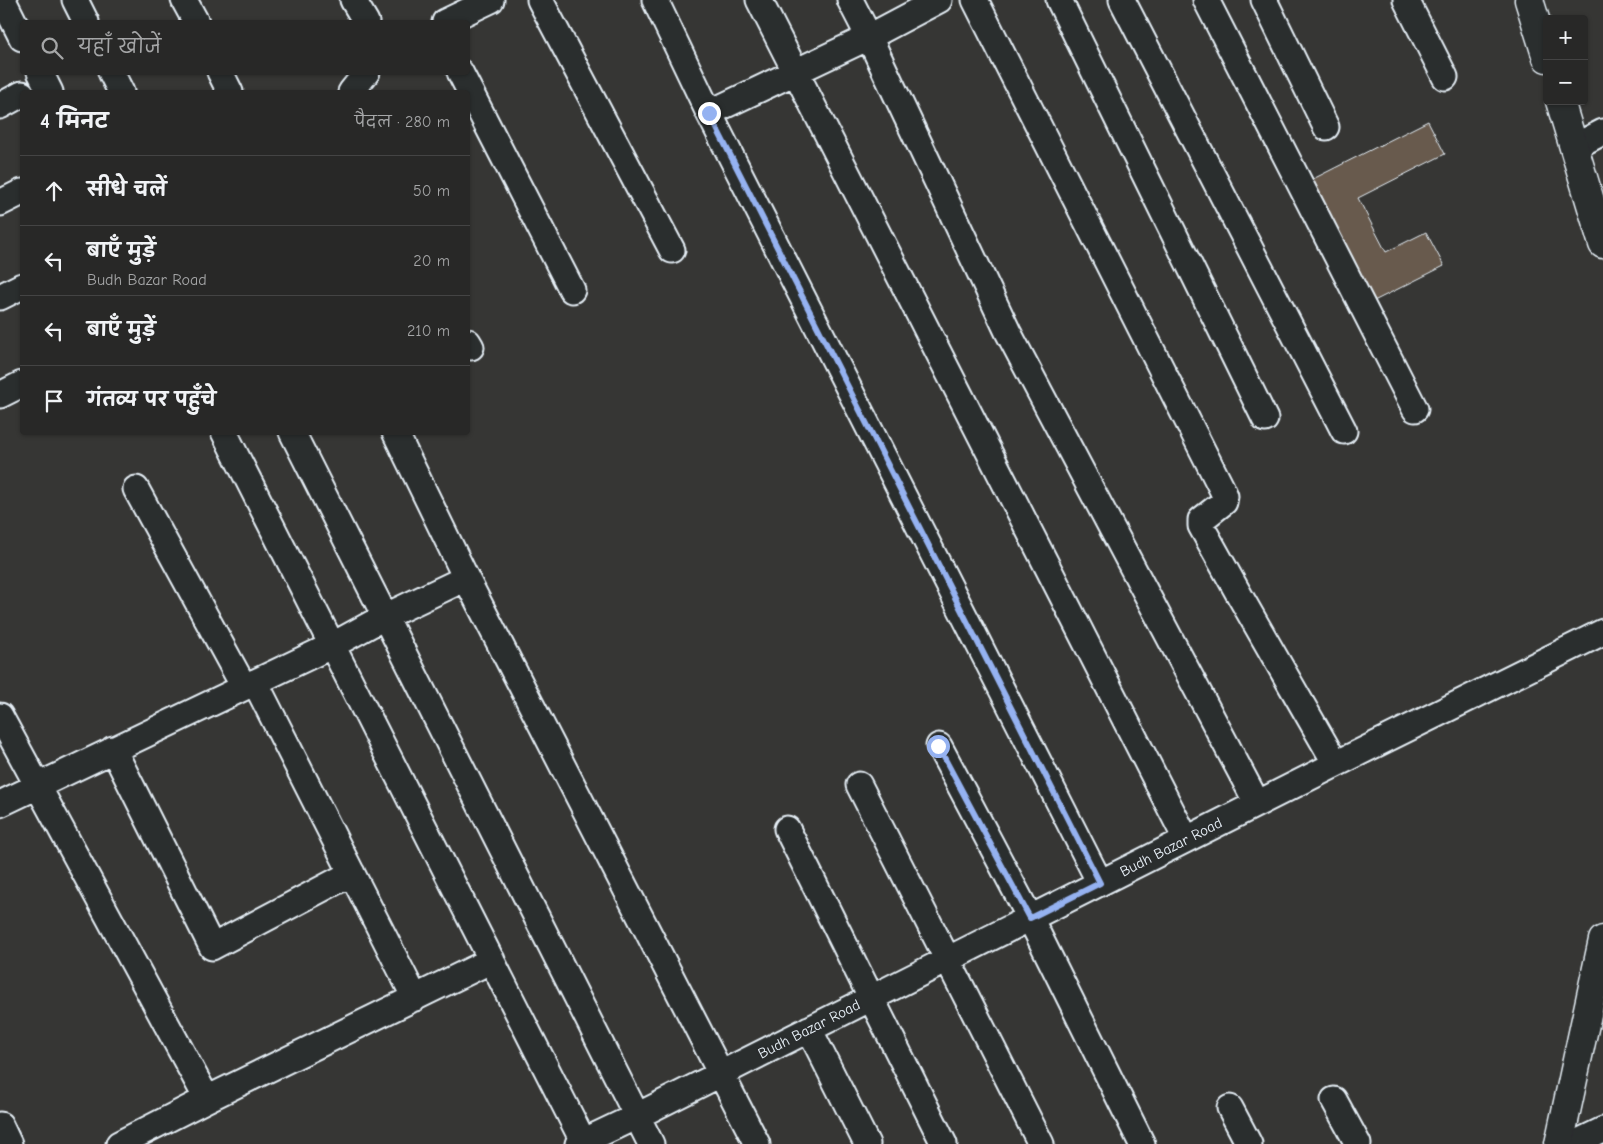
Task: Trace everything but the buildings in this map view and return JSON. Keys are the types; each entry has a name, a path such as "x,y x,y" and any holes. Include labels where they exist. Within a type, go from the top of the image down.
{"street":[{"path":"3,0 20,34"},
{"path":"75,0 85,20"},
{"path":"184,0 195,20"},
{"path":"353,0 365,20"},
{"path":"449,20 491,0"},
{"path":"540,0 672,250"},
{"path":"655,0 709,113 1100,883"},
{"path":"760,0 1186,839"},
{"path":"850,0 1008,332 1257,803"},
{"path":"709,113 869,37 939,0"},
{"path":"976,0 1225,496 1224,502 1201,520 1201,526 1336,764"},
{"path":"1059,0 1265,419"},
{"path":"1122,0 1344,431"},
{"path":"1206,0 1415,409"},
{"path":"1264,0 1326,127"},
{"path":"1406,0 1445,77"},
{"path":"1529,0 1543,45"},
{"path":"112,75 120,90"},
{"path":"354,90 365,75"},
{"path":"462,75 469,90"},
{"path":"470,91 572,290"},
{"path":"0,106 20,95"},
{"path":"1561,105 1603,244"},
{"path":"1574,147 1603,132"},
{"path":"0,203 20,193"},
{"path":"0,297 20,287"},
{"path":"0,395 20,385"},
{"path":"226,435 492,960 581,1143"},
{"path":"293,435 651,1144"},
{"path":"396,435 466,578 757,1144"},
{"path":"136,489 249,684 352,874 415,998"},
{"path":"0,804 36,785 333,645 384,617 466,578"},
{"name":"Budh Bazar Road","path":"581,1143 1257,803 1603,632"},
{"path":"0,716 207,1099"},
{"path":"938,746 1030,918 1142,1144"},
{"path":"113,749 212,947 352,874"},
{"path":"858,785 948,959 1040,1144"},
{"path":"787,829 944,1144"},
{"path":"1559,1144 1603,940"},
{"path":"119,1144 492,960"},
{"path":"809,1029 866,1144"},
{"path":"1334,1100 1358,1144"},
{"path":"1230,1108 1249,1144"},
{"path":"0,1125 9,1144"},
{"path":"1574,1144 1603,1130"}],"route":[{"path":"709,113 1100,883 1030,918 938,746"}]}
